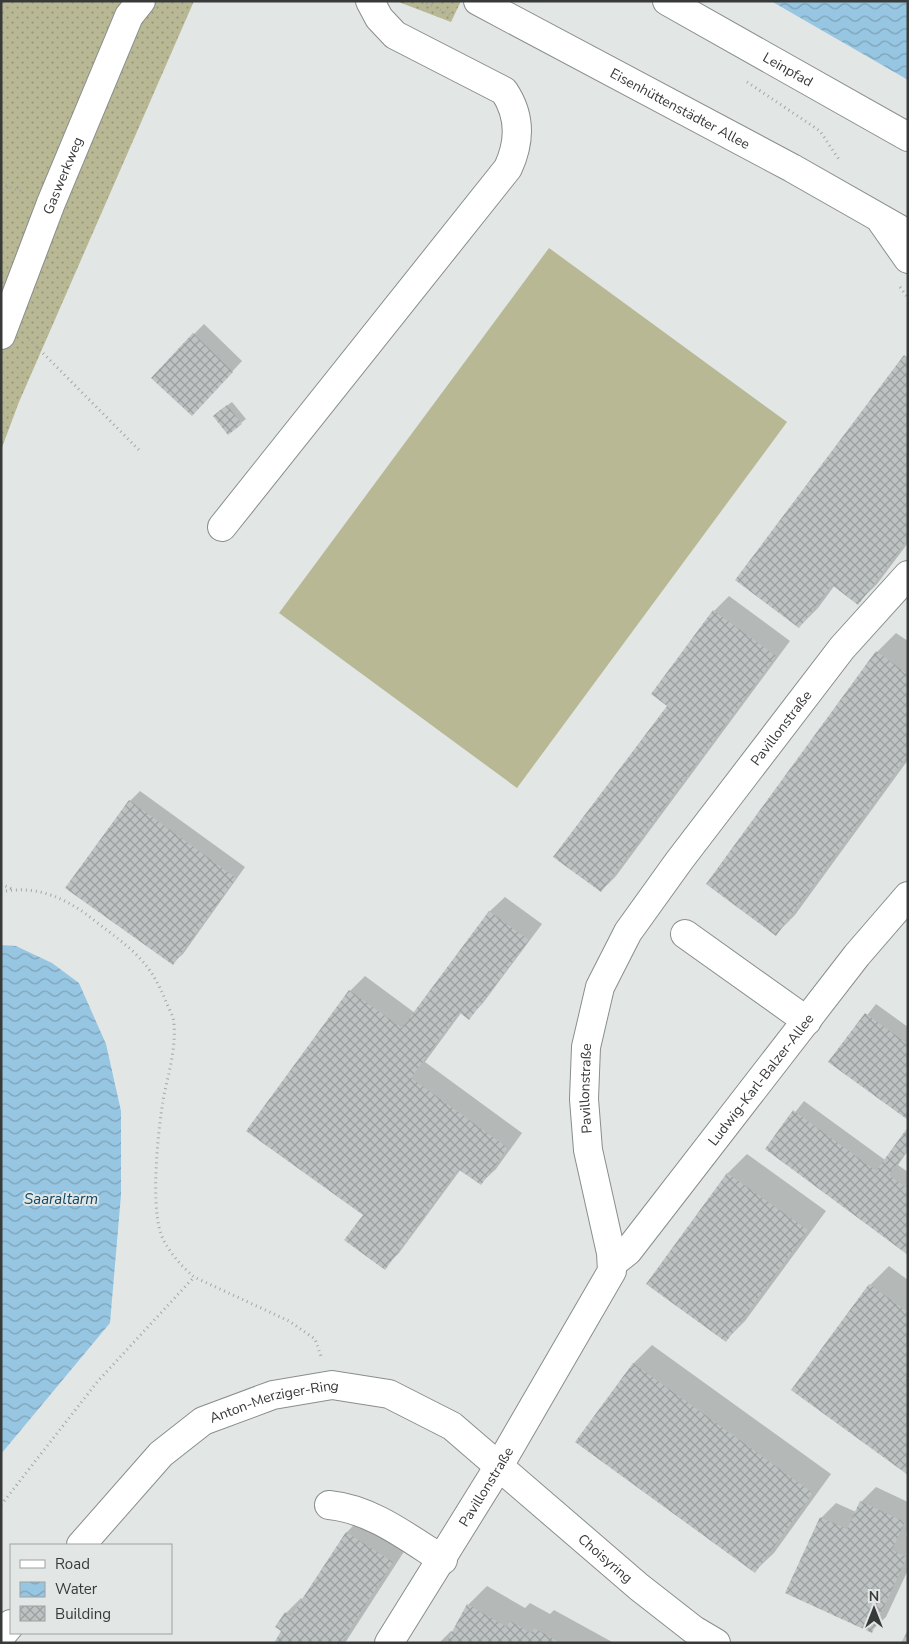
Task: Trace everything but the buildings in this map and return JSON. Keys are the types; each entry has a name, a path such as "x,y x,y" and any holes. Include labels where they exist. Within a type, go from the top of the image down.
{"street":[{"path":"222,527 502,176 514,155 518,142 518,126 512,105 504,91 395,35 379,18 370,1"},
{"name":"Eisenhüttenstädter Allee","path":"478,1 792,168 908,234"},
{"name":"Leinpfad","path":"667,1 908,138"},
{"name":"Gaswerkweg","path":"5,326 51,203 133,6"},
{"name":"Eisenhüttenstädter Allee","path":"880,219 908,259"},
{"name":"Pavillonstraße","path":"389,1643 443,1560 612,1270 613,1263 588,1150 584,1099 586,1047 600,987 628,932 679,861 842,648 905,584"},
{"name":"Ludwig-Karl-Balzer-Allee","path":"613,1263 628,1251 857,955 908,896"},
{"path":"685,934 807,1021"},
{"name":"Anton-Merziger-Ring","path":"82,1544 161,1454 203,1421 273,1394 332,1385 389,1394 452,1426 499,1466"},
{"name":"Choisyring","path":"499,1466 639,1587 694,1630 716,1643"},
{"path":"329,1505 350,1506 380,1521 443,1560"},
{"path":"1,1636 10,1625"}],"path":[{"path":"739,76 820,131 844,166"},
{"path":"5,326 141,452"},
{"path":"1,884 12,889"},
{"path":"1,892 12,889 29,889 60,897 82,910 131,949 152,969 174,1022 172,1056 161,1114 156,1205 161,1233 183,1268 194,1277 289,1321 315,1339 332,1385"},
{"path":"1,1505 98,1380 194,1277"}],"green space":[{"path":"1,1 194,1 19,402 1,450"},
{"path":"396,1 461,1 451,22"},
{"path":"549,248 787,422 517,788 279,613"}],"water":[{"path":"771,1 908,1 908,80"},
{"name":"Saaraltarm","path":"1,945 16,946 52,963 79,983 106,1044 121,1111 121,1195 110,1323 1,1454"}]}
